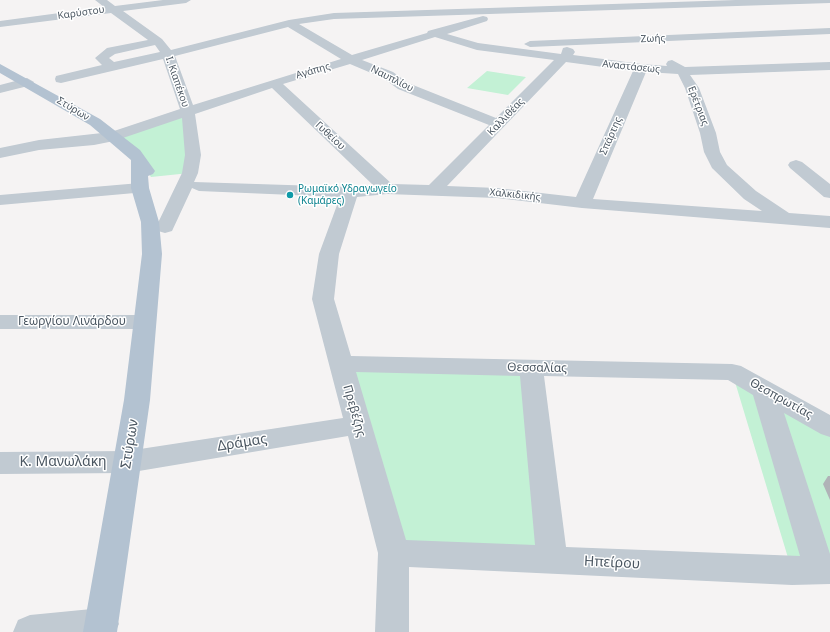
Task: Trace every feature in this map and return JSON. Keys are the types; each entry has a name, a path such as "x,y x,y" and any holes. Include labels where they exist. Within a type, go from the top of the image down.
{"main road":[{"name":"Στύρων","path":"0,68 95,122 114,136 139,160 151,177 169,219 152,254"},
{"name":"Στύρων","path":"101,628 137,400 152,254 150,222 140,188 139,160"}],"street":[{"name":"Ι. Κιαπέκου","path":"100,0 158,41 168,54 188,112 193,155 194,199 169,219"},
{"name":"Καρύστου","path":"0,24 186,0"},
{"path":"489,0 498,11"},
{"path":"61,79 289,24 334,16 498,11 600,4 830,0"},
{"path":"600,4 614,17"},
{"path":"382,5 389,14"},
{"name":"Αγάπης","path":"0,153 39,145 114,136 274,83 435,34 493,15 498,11"},
{"name":"Αναστάσεως","path":"389,14 435,34 477,46 562,59 682,71 830,66"},
{"name":"Ναυπλίου","path":"289,24 352,60 388,75 403,86 499,124"},
{"path":"630,30 652,48"},
{"name":"Ζωής","path":"477,46 830,31"},
{"path":"112,66 102,60 102,56 111,51 158,41"},
{"path":"559,43 569,52 562,59"},
{"name":"Ερέτριας","path":"664,58 682,71 692,88 708,133 712,152 720,168 750,195 786,220"},
{"name":"Καλλιθέας","path":"434,190 562,59"},
{"name":"Σπάρτης","path":"582,203 641,68"},
{"path":"1,88 27,82"},
{"name":"Γυθείου","path":"274,83 387,189"},
{"path":"796,165 830,193"},
{"name":"Χαλκιδικής","path":"194,179 350,192 387,189 497,193 582,203 786,220 830,222"},
{"path":"0,200 140,188"},
{"name":"Πρεβέζης","path":"350,192 329,254 323,298 394,553 392,632"},
{"name":"Γεωργίου Λινάρδου","path":"0,322 144,322"},
{"name":"Θεσσαλίας","path":"341,364 732,372"},
{"path":"531,368 552,560"},
{"name":"Θεσπρωτίας","path":"732,372 830,427"},
{"path":"764,390 824,570"},
{"name":"Δράμας","path":"127,462 358,425"},
{"name":"Κ. Μανωλάκη","path":"0,463 127,462"},
{"name":"Ηπείρου","path":"394,553 792,571 824,570"},
{"path":"30,632 101,628"}],"green space":[{"path":"487,71 526,77 508,95 467,88"},
{"path":"188,112 190,173 151,177 139,160 114,136"},
{"path":"341,364 531,368 552,560 394,553"},
{"path":"732,372 830,427 830,570 792,571"}],"place":[{"name":"Ρωμαϊκό Υδραγωγείο (Καμάρες)","path":"290,195"}]}
